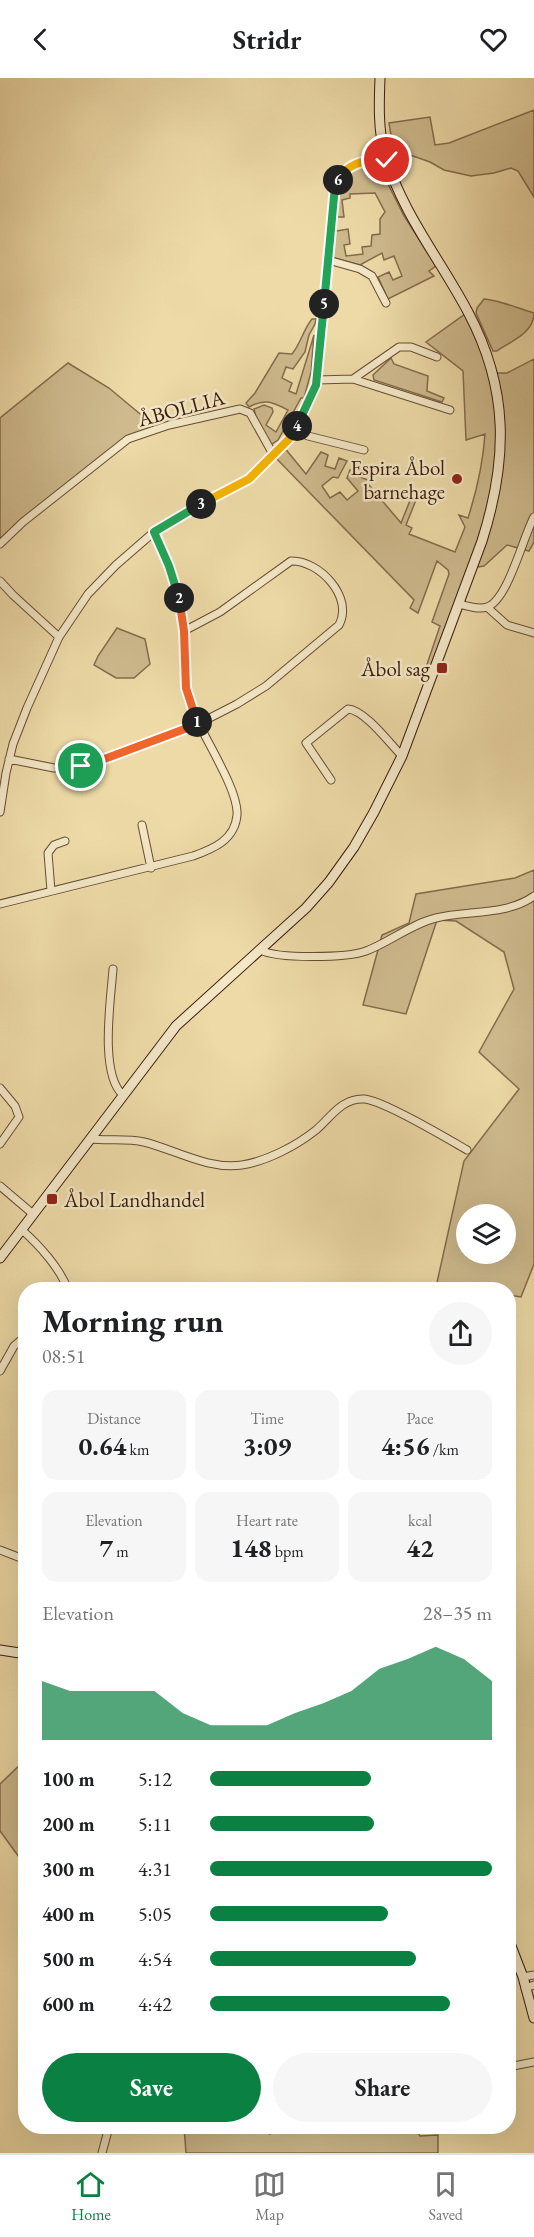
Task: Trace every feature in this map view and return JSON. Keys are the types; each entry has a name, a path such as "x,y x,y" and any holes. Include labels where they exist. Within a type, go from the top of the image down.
{"main road":[{"path":"0,1258 176,1026 196,1005 306,908 329,882 354,847 402,756 485,531 496,491 501,456 500,406 488,357 472,320 409,214 396,187 386,156 380,123 380,78"},
{"path":"0,1650 18,1653"},
{"path":"516,1959 523,1977 530,1986 534,2018"}],"street":[{"path":"0,812 9,759 27,708 59,637 88,594 116,565 154,532 187,511 249,479 292,436 317,380 335,186 343,170 360,162 386,156"},
{"path":"328,260 360,269 372,276 386,303"},
{"path":"353,379 399,347 411,347 437,357"},
{"path":"317,380 353,379 450,410"},
{"name":"ÅBOLLIA","path":"0,544 24,521 128,440 169,425 240,409 250,412 274,456"},
{"path":"295,430 308,436 364,450"},
{"path":"459,603 479,608 488,607 500,597 534,517"},
{"path":"0,904 151,867 209,850 223,843 235,824 236,803 233,790 198,724 186,688 182,611 176,586 154,532"},
{"path":"9,759 54,768 81,766 198,724 266,686 339,625 344,612 341,600 331,583 318,569 309,563 291,561 220,612 184,631"},
{"path":"0,581 59,637"},
{"path":"488,607 507,625 534,633"},
{"path":"331,780 306,743 348,709 355,710 363,716 402,756"},
{"path":"142,825 151,867"},
{"path":"51,891 48,853 54,845 65,841"},
{"path":"261,950 279,955 354,954 378,946 421,922 458,913 492,911 524,903 534,896"},
{"path":"113,969 108,1054 116,1088 123,1095"},
{"path":"0,1088 15,1106 20,1117 0,1144"},
{"path":"90,1138 141,1141 212,1163 244,1165 294,1144 316,1130 341,1106 351,1101 366,1099 381,1104 467,1150"},
{"path":"0,1186 33,1214"},
{"path":"22,1230 37,1244 64,1282"},
{"path":"0,1371 18,1343"},
{"path":"0,1550 18,1557"},
{"path":"523,1977 534,1975"},
{"path":"516,2065 534,2062"},
{"path":"102,2153 107,2134"}],"shaded area":[{"path":"534,110 534,197 518,171 511,168 471,176 444,170 430,162 399,151 394,154 389,123 430,117 435,145 449,143"},
{"path":"361,166 382,172 404,216 436,266 429,271 434,276 388,299 378,277 389,272 393,280 402,276 394,256 384,260 382,253 360,265 331,257 331,232 348,229 350,244 344,245 346,256 363,254 362,247 371,246 372,235 380,234 380,219 385,212 375,193 350,194 350,198 342,200 344,217 335,217 336,192 341,180 345,175"},
{"path":"484,299 534,313 533,320 526,331 497,351 493,351 476,313"},
{"path":"468,312 493,373 507,373 534,359 534,542 529,551 507,545 484,566 472,568 429,685 421,682 440,626 432,622 449,574 448,570 437,561 418,613 410,608 414,600 274,456 283,446 306,474 321,452 328,455 325,466 335,469 339,458 347,461 338,478 333,477 322,486 330,498 340,492 347,500 358,491 347,478 350,470 358,472 357,476 368,480 368,484 401,523 411,498 416,500 406,525 412,528 409,534 455,552 465,527 459,515 468,518 479,476 485,434 466,440 463,371 426,342"},
{"path":"312,319 316,319 305,352 293,369 286,367 282,378 292,383 289,391 296,394 314,335 311,372 304,398 301,398 278,440 272,444 256,417 254,409 264,405 272,408 273,412 266,425 276,432 288,410 268,402 249,407 246,403 255,393 279,353 292,354"},
{"path":"391,358 394,364 428,376 427,391 444,398 442,402 374,380 373,375"},
{"path":"68,363 109,388 158,429 128,439 0,544 0,418"},
{"path":"117,628 145,639 150,664 134,678 116,678 94,665"},
{"path":"534,870 534,1264 521,1297 516,1296 516,1282 437,1282 464,1161 519,1089 479,1052 514,989 504,952 456,921 437,920 406,1014 363,1005 382,935 409,923 416,894 515,878"},
{"path":"18,1767 18,1856 0,1831 0,1784"},
{"path":"185,2134 438,2135 438,2153 186,2153"}],"place":[{"name":"Espira Åbol barnehage","path":"457,479"},
{"name":"Åbol sag","path":"442,668"},
{"name":"Åbol Landhandel","path":"52,1199"}],"route":[{"path":"81,766 198,724 186,688 182,611 169,566 154,532 187,511 249,479 292,436 316,385 335,186 343,170 360,162 387,160"}]}
